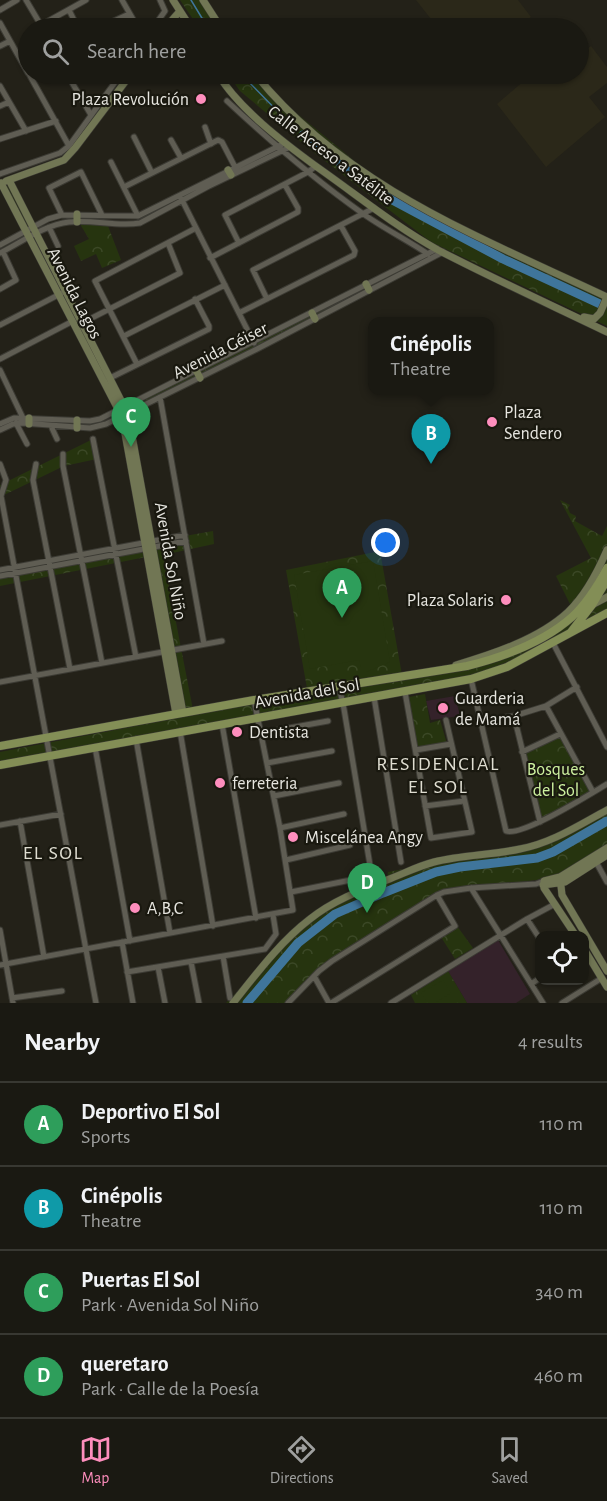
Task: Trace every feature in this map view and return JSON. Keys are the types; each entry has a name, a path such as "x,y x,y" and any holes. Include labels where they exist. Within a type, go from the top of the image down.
{"main road":[{"path":"173,0 185,18"},
{"path":"203,0 215,18"},
{"path":"174,18 180,11"},
{"path":"3,182 64,160 123,84"},
{"name":"Calle Acceso a Satélite","path":"225,84 244,107 288,145 374,208 440,251 558,309"},
{"name":"Calle Acceso a Satélite","path":"265,84 306,125 367,175 430,214 607,298"},
{"name":"Avenida Lagos","path":"3,182 62,293 73,321 110,378 124,412"},
{"name":"Avenida Lagos","path":"62,293 82,323 91,347 124,412"},
{"path":"558,309 566,308 590,320 600,313 607,298"},
{"path":"558,309 607,332"},
{"name":"Avenida Sol Niño","path":"124,412 180,713"},
{"name":"Avenida del Sol","path":"447,668 506,648 557,621 582,595 607,550"},
{"name":"Avenida del Sol","path":"0,746 254,700 467,666 505,655 572,618 607,568"},
{"path":"570,633 592,605 607,580"},
{"path":"592,605 607,597"},
{"name":"Avenida del Sol","path":"0,765 471,679 507,667 607,614"},
{"path":"232,1000 290,936 332,904 433,862 520,849 554,839 607,810"},
{"path":"560,880 607,848"},
{"path":"573,931 541,883 572,878 607,855"},
{"path":"560,880 562,895 607,971"},
{"path":"589,956 607,987"}],"street":[{"path":"0,10 17,0"},
{"path":"26,0 37,18"},
{"path":"56,18 86,0"},
{"path":"122,0 132,18"},
{"path":"160,0 165,11 160,18"},
{"path":"69,10 73,18"},
{"path":"120,18 129,14"},
{"path":"126,18 129,14"},
{"path":"0,23 18,54"},
{"path":"0,46 10,41"},
{"path":"35,84 69,146"},
{"path":"74,84 91,115"},
{"path":"0,174 60,153 69,146 114,84"},
{"path":"0,86 26,130"},
{"path":"227,101 279,149 308,172 364,214 433,258"},
{"path":"0,106 9,102"},
{"path":"0,139 56,121"},
{"path":"205,127 211,144"},
{"path":"134,137 152,173"},
{"path":"171,140 181,158"},
{"path":"124,187 220,140 231,171"},
{"path":"0,245 31,232 77,218 102,215 138,216 179,194 288,145"},
{"path":"111,162 138,216"},
{"path":"239,243 225,215 285,185 316,166"},
{"path":"0,289 16,280 1,252 62,215 119,225 140,223 231,171"},
{"path":"62,215 49,188 81,172 102,215"},
{"path":"210,258 298,212 285,185"},
{"path":"179,194 257,349"},
{"path":"267,298 253,270 374,208"},
{"path":"239,313 354,255 355,252 341,226"},
{"path":"49,227 58,246"},
{"path":"137,364 95,281 196,228"},
{"path":"82,323 180,273 168,243"},
{"name":"Avenida Géiser","path":"0,430 27,420 51,426 77,424 124,412 160,398 197,374 257,349 428,253 440,251"},
{"name":"Avenida Géiser","path":"368,287 433,258 440,251"},
{"path":"124,336 225,285"},
{"path":"0,325 62,293"},
{"path":"110,378 210,327 195,299"},
{"name":"Avenida Géiser","path":"124,412 254,341 314,316"},
{"path":"0,359 73,321"},
{"path":"0,370 3,383 27,420"},
{"path":"160,398 204,644"},
{"name":"Avenida Géiser","path":"0,424 14,418 77,424"},
{"path":"16,423 27,444"},
{"path":"51,426 57,439"},
{"path":"93,439 136,657"},
{"path":"63,454 63,466 102,663"},
{"path":"0,464 6,480 1,496 96,1003"},
{"path":"36,464 33,480 70,669"},
{"path":"0,576 15,571 185,538"},
{"path":"0,570 15,571"},
{"path":"0,681 222,641"},
{"path":"553,643 607,747"},
{"path":"471,679 507,832 540,822 607,784"},
{"path":"339,686 372,876"},
{"path":"480,721 514,716 546,706 577,687"},
{"path":"405,692 430,838 472,832 446,720"},
{"path":"374,697 401,862"},
{"path":"3,965 273,915 294,909 254,700"},
{"path":"546,706 593,792"},
{"path":"514,716 540,822"},
{"path":"262,733 328,721"},
{"path":"222,724 256,918"},
{"path":"180,731 213,926"},
{"path":"522,752 561,734"},
{"path":"136,739 170,933"},
{"path":"416,750 451,744"},
{"path":"95,747 130,941"},
{"path":"267,763 332,751"},
{"path":"274,796 339,783"},
{"path":"425,806 464,801"},
{"path":"0,825 61,814"},
{"path":"280,828 344,814"},
{"path":"20,821 44,957"},
{"path":"286,860 350,845"},
{"path":"596,862 607,882"},
{"path":"291,892 356,879"},
{"path":"288,1003 332,961 437,895 471,888 541,883"},
{"path":"471,888 543,1003"},
{"path":"314,976 330,1003 455,926 437,895"},
{"path":"391,1003 500,935 555,904"},
{"path":"128,972 265,949 276,934 273,915"},
{"path":"527,919 535,931"},
{"path":"0,930 3,965 13,1000 62,991"},
{"path":"122,942 133,1003"},
{"path":"223,956 232,1000"},
{"path":"191,962 199,1003"},
{"path":"158,967 165,1003"},
{"path":"562,1003 602,978"},
{"path":"531,984 535,981"}],"shaded area":[{"path":"416,0 518,0 531,17 530,18 430,18"},
{"path":"591,46 607,67 607,83 589,97 605,117 546,167 497,104 520,84 589,84 589,48"},
{"name":"Guarderia de Mamá","path":"455,696 460,716 431,720 426,701"},
{"path":"498,940 530,994 516,1003 467,1003 448,971"}],"green space":[{"path":"180,0 205,0 217,18 192,18"},
{"path":"235,84 266,84 277,97 391,191 607,296 607,326 431,242 311,150 240,91"},
{"path":"6,186 120,397 151,542 213,531 214,544 163,555 194,715 308,694 286,570 380,551 402,675 472,664 528,638 571,606 556,576 591,558 560,500 570,505 568,508 570,513 576,516 575,521 602,536 607,526 607,584 604,592 607,590 607,613 568,634 478,675 0,762 0,752 177,718 146,557 0,586 0,570 146,543 122,417"},
{"path":"80,224 108,226 121,260 102,268 96,254 81,261 74,246 89,239"},
{"path":"411,263 413,266 131,410 129,407"},
{"path":"93,439 97,459 64,466 2,496 3,507 0,507 0,485"},
{"path":"373,561 390,662 366,672 359,660 310,669 294,575"},
{"path":"425,694 430,723 440,720 447,744 417,750 409,697"},
{"name":"Bosques del Sol","path":"560,734 593,792 540,822 522,752"},
{"path":"607,812 607,848 560,877 471,888 437,895 332,961 288,1003 226,1003 297,930 356,892 365,878 380,876 387,880 388,872 569,835"},
{"path":"457,926 473,948 455,959 441,937"},
{"path":"448,971 467,1003 415,1003 411,995"},
{"path":"443,980 451,993 435,1003 428,1003 421,993"}],"waterway":[{"path":"191,0 202,18"},
{"path":"251,84 295,129"},
{"path":"303,135 385,196 503,259 600,304"},
{"path":"247,1003 298,943 335,914 436,872 537,858 553,852 607,821"}],"place":[{"name":"Plaza Revolución","path":"201,99"},
{"name":"Plaza Sendero","path":"492,422"},
{"name":"Puertas El Sol","path":"131,447"},
{"name":"Cinépolis","path":"431,464"},
{"name":"Plaza Solaris","path":"506,600"},
{"name":"Deportivo El Sol","path":"342,618"},
{"name":"Guarderia de Mamá","path":"443,708"},
{"name":"Dentista","path":"237,732"},
{"name":"ferreteria","path":"220,783"},
{"name":"Miscelánea Angy","path":"293,837"},
{"name":"A,B,C","path":"135,908"},
{"name":"queretaro","path":"367,913"}],"district":[{"name":"RESIDENCIAL EL SOL","path":"438,774"},
{"name":"EL SOL","path":"53,852"}]}
